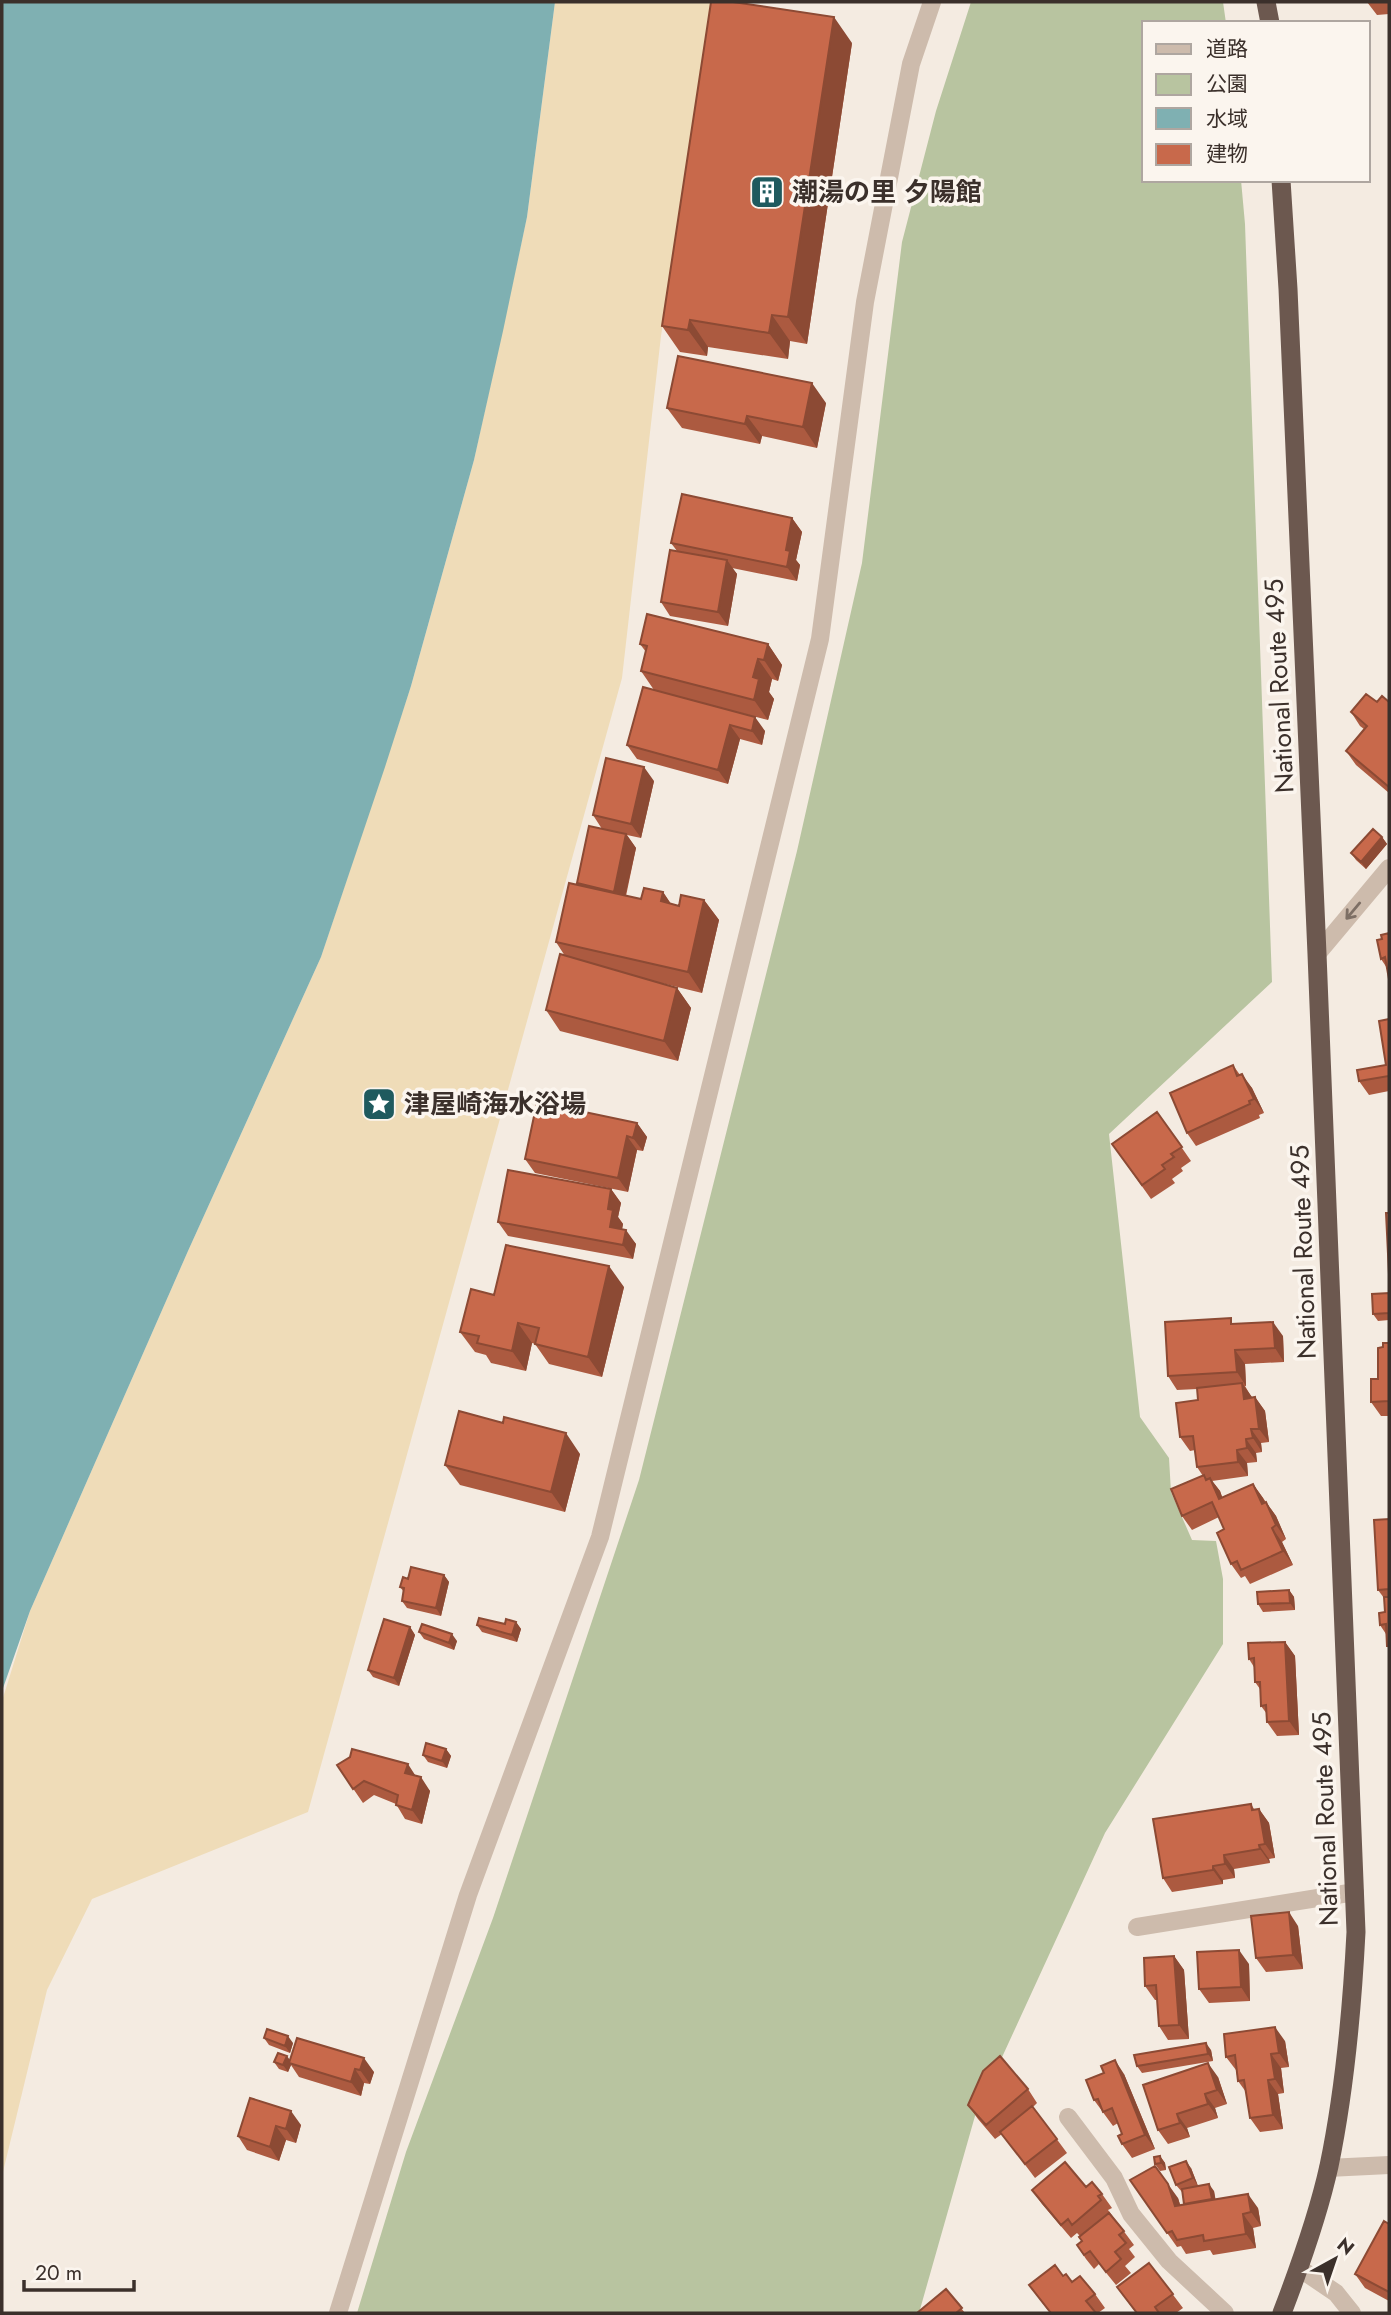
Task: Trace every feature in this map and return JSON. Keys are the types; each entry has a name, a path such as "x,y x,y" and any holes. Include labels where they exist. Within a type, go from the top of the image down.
{"highway":[{"path":"1266,2 1270,21"},
{"name":"National Route 495","path":"1281,182 1289,303 1355,1892 1353,1994 1343,2083 1328,2168 1299,2268 1282,2313"}],"street":[{"path":"338,2313 468,1895 600,1537 820,639 865,302 911,64 932,2"},
{"path":"1317,954 1389,868"},
{"path":"1137,1927 1355,1892"},
{"path":"1068,2116 1114,2178 1131,2214 1169,2261 1224,2313"},
{"path":"1328,2168 1389,2165"},
{"path":"1299,2268 1336,2293 1352,2313"}],"green space":[{"path":"971,2 1223,2 1226,21 1142,21 1142,182 1241,182 1245,224 1272,982 1109,1134 1140,1417 1169,1458 1171,1492 1192,1540 1216,1541 1223,1579 1223,1644 1105,1833 975,2116 919,2313 357,2313 406,2152 493,1918 639,1480 797,851 862,563 902,242 936,111"}],"sand":[{"name":"津屋崎海水浴場","path":"555,2 711,2 661,336 622,678 308,1812 92,1899 47,1990 2,2176 2,1701 30,1611 321,957 411,686 474,460 527,217"}],"water":[{"path":"2,2 555,2 527,217 503,331 474,460 411,686 385,767 321,957 30,1611 2,1691"}],"building":[{"name":"潮湯の里 夕陽館","path":"711,2 733,2 834,17 788,317 772,315 769,333 690,320 688,330 662,326"},
{"path":"678,356 812,383 803,427 747,416 745,424 667,408"},
{"path":"682,494 792,518 786,550 790,551 787,567 671,543"},
{"path":"670,550 727,560 718,612 661,602"},
{"path":"647,614 768,644 764,660 758,659 753,677 759,679 754,700 641,671 647,646 640,644"},
{"path":"643,687 755,717 752,731 730,725 718,770 627,745"},
{"path":"1366,694 1377,702 1382,696 1389,702 1389,787 1346,751 1367,726 1351,712"},
{"path":"606,758 644,767 631,824 593,815"},
{"path":"589,826 626,834 614,892 577,883"},
{"path":"1373,829 1382,837 1361,862 1351,853"},
{"path":"569,883 641,899 644,888 663,892 661,901 679,906 681,895 704,900 688,972 556,942"},
{"path":"1389,933 1389,979 1385,957 1381,959 1377,940 1382,939 1381,935"},
{"path":"560,954 677,988 664,1041 546,1010"},
{"path":"1389,1019 1389,1076 1359,1081 1357,1070 1386,1065 1379,1021"},
{"path":"1233,1065 1237,1076 1242,1074 1254,1099 1249,1101 1250,1104 1187,1133 1170,1093"},
{"path":"537,1102 637,1123 633,1138 627,1136 618,1178 525,1159"},
{"path":"1157,1112 1182,1147 1171,1154 1174,1157 1162,1165 1165,1169 1142,1185 1112,1144"},
{"path":"508,1170 611,1189 608,1209 613,1210 610,1227 626,1230 623,1245 498,1222"},
{"path":"1386,1213 1389,1213 1389,1274"},
{"path":"506,1245 609,1266 588,1357 535,1344 539,1328 518,1323 512,1351 477,1343 479,1336 460,1332 471,1289 494,1295"},
{"path":"1389,1293 1389,1313 1373,1314 1372,1294"},
{"path":"1231,1318 1231,1324 1273,1322 1275,1348 1235,1350 1237,1372 1168,1376 1165,1322"},
{"path":"1383,1343 1389,1343 1389,1401 1371,1402 1371,1379 1378,1379 1378,1348 1383,1347"},
{"path":"1242,1383 1244,1399 1255,1397 1259,1429 1251,1429 1253,1438 1246,1439 1247,1448 1237,1450 1238,1462 1197,1467 1193,1436 1180,1437 1176,1403 1198,1400 1197,1388"},
{"path":"459,1411 503,1423 504,1417 566,1433 551,1492 445,1465"},
{"path":"1204,1475 1206,1480 1210,1478 1219,1499 1253,1484 1262,1504 1266,1502 1276,1525 1272,1528 1283,1551 1241,1570 1237,1561 1231,1564 1217,1533 1224,1529 1212,1502 1182,1516 1171,1489"},
{"path":"1389,1519 1389,1589 1378,1590 1374,1520"},
{"path":"411,1567 444,1575 436,1608 402,1601 404,1588 400,1587 403,1577 408,1579"},
{"path":"1289,1590 1290,1603 1258,1604 1257,1592"},
{"path":"1384,1597 1389,1597 1389,1646 1386,1624 1380,1625 1379,1613 1385,1612"},
{"path":"479,1618 505,1624 506,1619 516,1622 512,1635 477,1625"},
{"path":"384,1619 410,1627 394,1678 368,1670"},
{"path":"422,1624 452,1634 449,1643 419,1632"},
{"path":"1285,1642 1289,1721 1267,1722 1266,1705 1261,1706 1260,1682 1255,1682 1254,1658 1249,1659 1248,1643"},
{"path":"426,1743 446,1749 442,1761 423,1755"},
{"path":"352,1749 408,1764 405,1773 421,1777 412,1810 396,1805 398,1795 364,1781 353,1789 337,1765 350,1757"},
{"path":"1251,1804 1252,1810 1259,1809 1265,1844 1259,1845 1260,1849 1224,1855 1225,1864 1213,1866 1213,1870 1163,1878 1153,1819"},
{"path":"1289,1912 1293,1955 1256,1958 1251,1916"},
{"path":"1239,1950 1241,1987 1199,1989 1197,1952"},
{"path":"1174,1956 1179,2025 1159,2026 1156,1985 1145,1986 1144,1958"},
{"path":"1275,2027 1279,2053 1271,2054 1275,2079 1268,2080 1273,2115 1250,2118 1244,2080 1238,2081 1235,2055 1226,2057 1224,2034"},
{"path":"267,2029 288,2036 285,2046 264,2038"},
{"path":"297,2038 364,2058 360,2070 355,2069 351,2082 289,2063"},
{"path":"1206,2043 1208,2054 1137,2066 1134,2055"},
{"path":"278,2053 287,2056 283,2065 274,2062"},
{"path":"1000,2056 1028,2089 986,2125 968,2105 983,2071"},
{"path":"1115,2060 1145,2135 1122,2144 1118,2136 1122,2134 1112,2108 1103,2112 1098,2099 1094,2100 1086,2080 1104,2073 1101,2066"},
{"path":"1208,2063 1217,2090 1205,2094 1208,2104 1177,2114 1180,2123 1158,2130 1143,2085"},
{"path":"250,2098 291,2111 286,2129 276,2126 270,2147 238,2136"},
{"path":"1032,2106 1057,2139 1025,2164 1000,2132"},
{"path":"1160,2156 1161,2163 1155,2164 1154,2157"},
{"path":"1186,2161 1193,2178 1176,2185 1169,2167"},
{"path":"1065,2162 1086,2187 1092,2182 1102,2194 1098,2196 1101,2200 1072,2225 1068,2219 1061,2225 1032,2190"},
{"path":"1155,2166 1168,2184 1175,2206 1248,2194 1251,2212 1243,2214 1246,2234 1204,2241 1203,2235 1177,2240 1172,2231 1167,2233 1130,2180"},
{"path":"1209,2184 1212,2199 1184,2204 1182,2189"},
{"path":"1109,2213 1124,2231 1119,2235 1126,2243 1115,2252 1121,2259 1106,2272 1090,2251 1084,2255 1077,2245 1082,2241 1079,2237"},
{"path":"1384,2221 1389,2224 1389,2292 1355,2274"},
{"path":"1149,2263 1173,2294 1155,2307 1159,2313 1137,2313 1117,2287"},
{"path":"1055,2265 1063,2276 1066,2274 1072,2282 1080,2276 1095,2294 1086,2301 1096,2313 1051,2313 1029,2285"},
{"path":"946,2289 962,2308 956,2313 917,2313"}],"place":[{"name":"潮湯の里 夕陽館","path":"767,192"},
{"name":"津屋崎海水浴場","path":"379,1104"}]}
